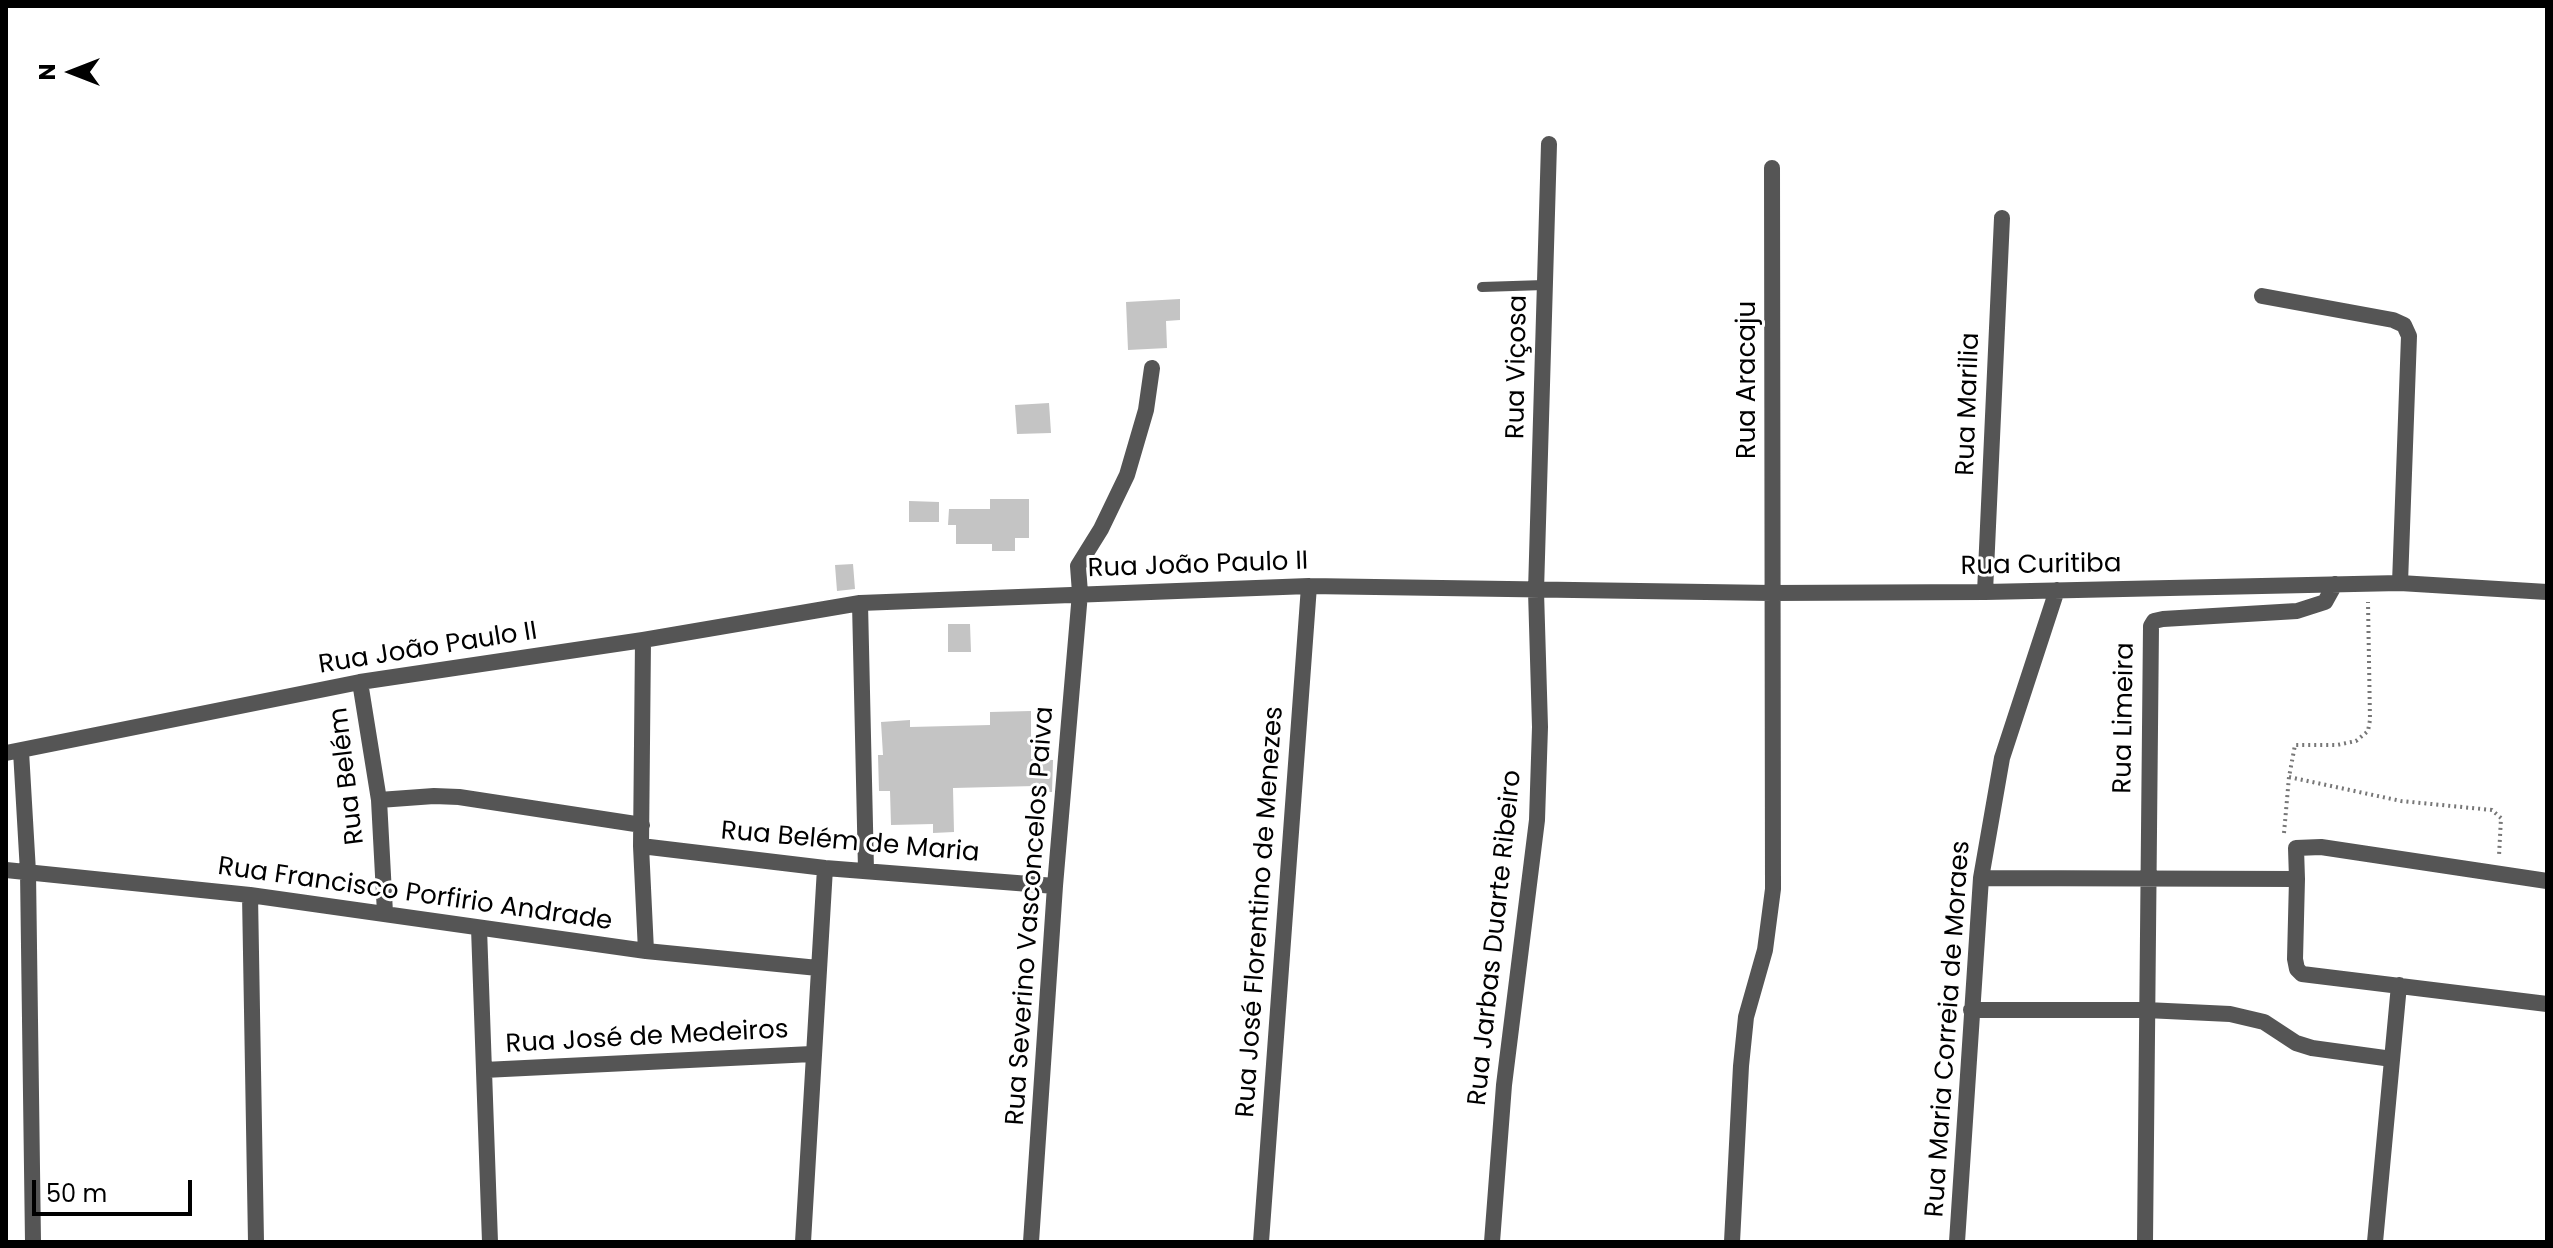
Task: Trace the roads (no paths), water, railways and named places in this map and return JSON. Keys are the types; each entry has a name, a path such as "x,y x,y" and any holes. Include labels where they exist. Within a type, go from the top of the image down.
{"street":[{"name":"Rua Viçosa","path":"1536,591 1549,144"},
{"name":"Rua Aracaju","path":"1732,1242 1746,1017 1765,950 1773,889 1772,168"},
{"name":"Rua Marilia","path":"1985,592 2002,218"},
{"path":"2262,296 2393,320 2404,325 2409,336 2400,583"},
{"name":"Rua Severino Vasconcelos Paiva","path":"1031,1242 1055,886 1080,593 1078,566 1101,529 1127,475 1146,410 1152,368"},
{"name":"Rua Curitiba","path":"1536,591 1985,592 2400,583 2547,592"},
{"name":"Rua Limeira","path":"2145,1242 2151,626 2154,621 2163,619 2297,611 2325,602 2335,584"},
{"name":"Rua João Paulo II","path":"14,752 360,682 643,640 860,603 1309,586 1536,591"},
{"name":"Rua José Florentino de Menezes","path":"1261,1242 1309,586"},
{"name":"Rua Maria Correia de Moraes","path":"1957,1242 1981,878 2002,758 2057,590"},
{"name":"Rua Jarbas Duarte Ribeiro","path":"1492,1242 1504,1085 1537,820 1540,727 1536,591"},
{"path":"860,603 866,870"},
{"path":"643,640 641,846 646,951"},
{"name":"Rua Belém","path":"360,682 379,800 385,913"},
{"path":"14,752 28,872 33,1242"},
{"path":"379,800 459,797 642,825"},
{"name":"Rua Belém de Maria","path":"641,846 825,868 1055,886"},
{"path":"2547,881 2321,847 2296,848 2295,959 2297,969 2302,974 2547,1004"},
{"path":"803,1242 825,868"},
{"name":"Rua Francisco Porfirio Andrade","path":"6,870 250,895 646,951 818,968"},
{"path":"1981,878 2297,879"},
{"path":"250,895 256,1242"},
{"path":"479,928 490,1242"},
{"path":"2375,1242 2399,985"},
{"path":"1971,1010 2146,1010 2249,1016 2296,1043 2312,1048 2392,1059"},
{"name":"Rua José de Medeiros","path":"484,1070 812,1054"}],"lane":[{"path":"1482,287 1544,285"}]}
